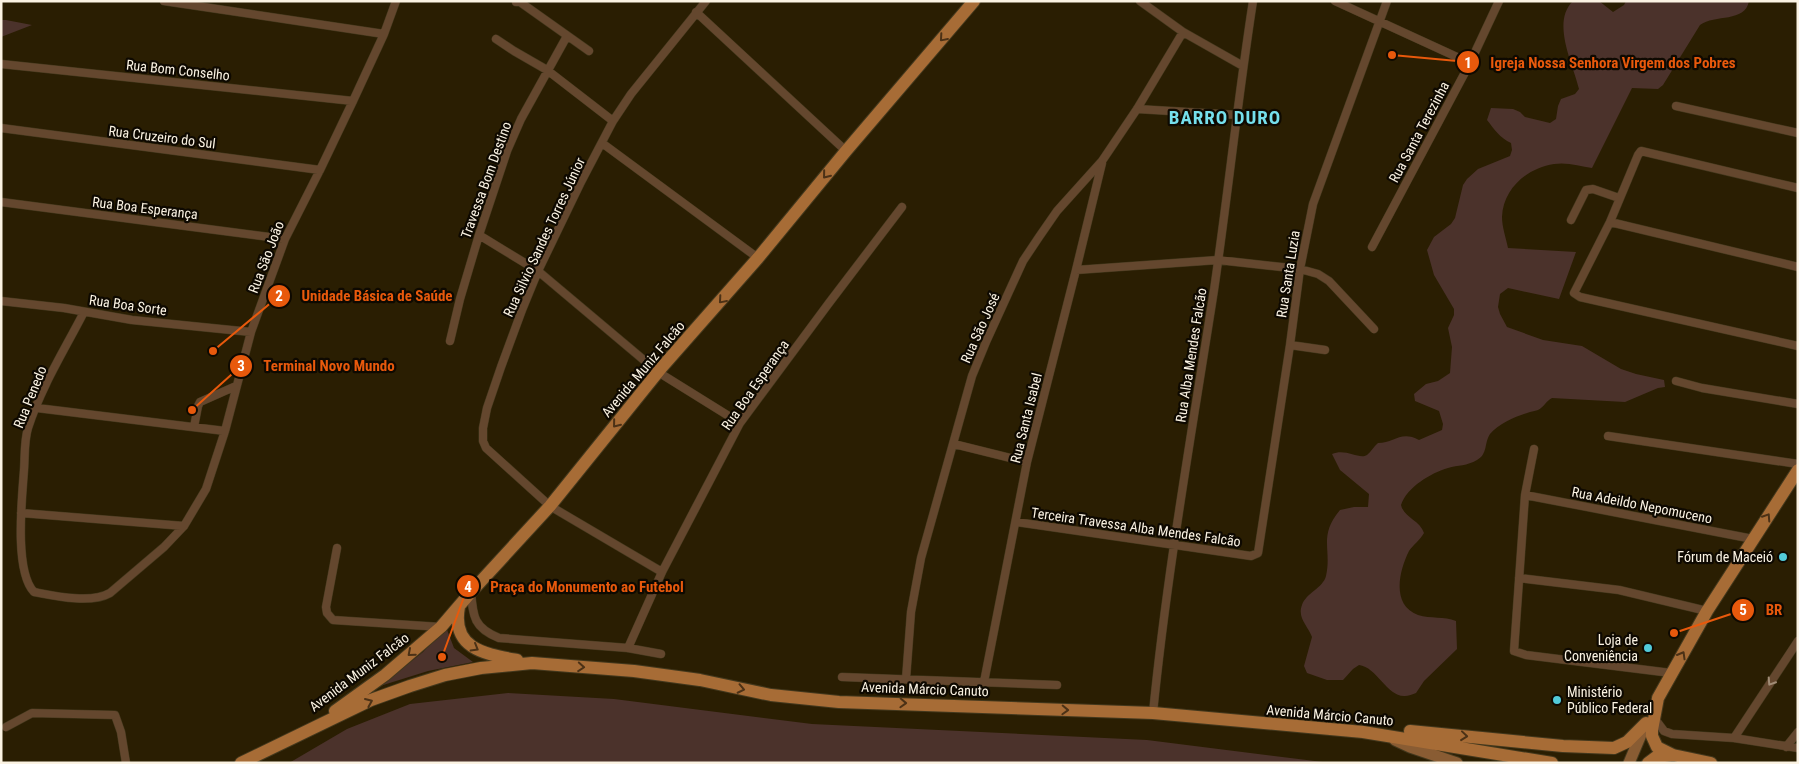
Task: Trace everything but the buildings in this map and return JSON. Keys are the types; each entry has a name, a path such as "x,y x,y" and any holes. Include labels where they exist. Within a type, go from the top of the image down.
{"main road":[{"name":"Avenida Muniz Falcão","path":"308,730 386,675 441,627 550,506 658,372 758,258 974,1"},
{"path":"1629,763 1671,673 1707,611 1798,470"},
{"path":"459,607 458,623 463,640 480,652 532,662"},
{"name":"Avenida Márcio Canuto","path":"308,730 371,700 445,675 495,666 532,662 634,671 700,680 772,695 839,702 1153,713 1363,732 1552,763"},
{"path":"1363,732 1416,732 1563,746 1614,748 1627,742 1647,724"},
{"path":"1647,724 1652,730 1653,742 1666,756"},
{"path":"242,763 308,730"},
{"path":"1384,735 1410,747 1457,763"},
{"path":"1648,763 1652,759 1666,756 1711,763"}],"street":[{"path":"164,1 384,34"},
{"name":"Rua São João","path":"30,588 34,592 90,599 105,596 164,547 184,526 206,489 225,431 251,332 285,238 353,101 384,34 396,1"},
{"name":"Rua Silvio Sandes Torres Júnior","path":"662,572 550,506 486,448 482,435 490,400 522,310 538,271 580,184 613,122 631,94 706,1"},
{"path":"1140,1 1183,32 1243,66"},
{"name":"Rua Alba Mendes Falcão","path":"1153,713 1253,1"},
{"path":"1335,1 1470,63"},
{"name":"Rua Santa Luzia","path":"1252,556 1258,553 1262,530 1300,269 1312,204 1387,1"},
{"name":"Rua Santa Terezinha","path":"1372,247 1470,63 1499,1"},
{"path":"516,2 520,2 589,51"},
{"path":"696,12 738,56 846,151"},
{"name":"Rua São José","path":"906,679 911,612 916,579 972,376 986,342 1023,261 1057,211 1102,161 1137,109 1183,32"},
{"name":"Travessa Bom Destino","path":"450,341 479,235 507,151 547,70 567,36"},
{"path":"496,39 547,70 613,122"},
{"name":"Rua Bom Conselho","path":"1,64 353,101"},
{"path":"1676,106 1798,133"},
{"path":"1137,109 1238,115"},
{"name":"Rua Cruzeiro do Sul","path":"1,128 320,170"},
{"path":"602,144 758,258"},
{"path":"1798,188 1641,151 1610,222 1574,293 1580,297 1798,346"},
{"name":"Rua Santa Isabel","path":"984,682 1027,462 1102,161"},
{"path":"1570,220 1588,189 1594,189 1620,198"},
{"name":"Rua Boa Esperança","path":"1,202 285,238"},
{"name":"Rua Boa Esperança","path":"628,648 662,572 740,423 902,207"},
{"path":"1610,222 1798,267"},
{"path":"479,235 538,271 658,372 740,423"},
{"path":"1076,270 1218,260 1300,269 1318,274 1329,281 1374,329"},
{"name":"Rua Boa Sorte","path":"1,301 132,320 251,332"},
{"name":"Rua Penedo","path":"30,588 23,563 21,514 27,431 42,393 84,312"},
{"path":"1290,345 1325,350"},
{"path":"1676,381 1702,388 1798,404"},
{"path":"194,427 200,402 236,386"},
{"path":"36,408 225,431"},
{"path":"1608,436 1798,464"},
{"path":"954,444 1027,462"},
{"path":"1534,449 1525,495 1514,651 1526,655 1671,673"},
{"name":"Rua Adeildo Nepomuceno","path":"1525,495 1753,539"},
{"path":"21,514 184,526"},
{"name":"Terceira Travessa Alba Mendes Falcão","path":"1016,522 1252,556"},
{"path":"337,548 326,607 329,617 333,620 441,627"},
{"path":"1519,578 1619,590 1707,611"},
{"path":"471,592 474,618 480,627 499,638 628,648 661,654"},
{"path":"1734,738 1798,641"},
{"path":"842,677 1057,685"},
{"path":"6,727 32,713 115,715 121,732 126,763"},
{"path":"1647,724 1672,734 1734,738 1798,748"},
{"path":"1786,747 1798,732"}],"shaded area":[{"path":"1573,1 1599,1 1613,12 1624,5 1626,1 1749,1 1746,8 1736,15 1700,25 1663,85 1658,89 1632,88 1592,168 1573,164 1544,166 1526,175 1518,182 1507,197 1503,207 1502,221 1508,248 1576,252 1559,299 1508,288 1500,294 1498,307 1507,327 1543,340 1582,346 1621,369 1664,380 1665,387 1658,388 1625,402 1552,398 1538,410 1503,423 1494,430 1488,437 1483,455 1477,460 1434,473 1408,492 1401,505 1405,513 1419,525 1424,533 1405,559 1400,577 1401,596 1409,610 1418,615 1456,621 1457,649 1424,681 1416,693 1406,696 1399,695 1387,687 1371,671 1359,665 1343,680 1327,680 1307,673 1304,666 1312,637 1302,618 1301,610 1304,601 1322,584 1326,576 1327,535 1329,527 1340,510 1368,507 1369,494 1340,470 1332,454 1342,452 1364,456 1378,443 1407,436 1419,440 1442,430 1443,424 1439,411 1415,401 1414,394 1426,384 1438,381 1450,373 1452,347 1448,328 1454,315 1454,309 1434,275 1427,250 1434,237 1451,224 1455,218 1463,185 1467,179 1478,169 1510,156 1512,150 1511,143 1500,136 1487,120 1491,108 1513,109 1525,117 1550,123 1556,119 1561,99 1575,94 1579,89 1565,44 1564,31 1564,20 1567,10"},
{"path":"1,20 6,20 32,25 1,37"},
{"path":"446,627 454,648 473,662 428,671 380,686 423,652"},
{"path":"508,693 614,699 812,724 1147,740 1331,763 289,763 347,729 410,704"}],"place":[{"name":"Igreja Nossa Senhora Virgem dos Pobres","path":"1392,55"},
{"name":"Unidade Básica de Saúde","path":"213,351"},
{"name":"Terminal Novo Mundo","path":"192,410"},
{"name":"Fórum de Maceió","path":"1783,557"},
{"name":"BR","path":"1674,633"},
{"name":"Loja de Conveniência","path":"1648,648"},
{"name":"Praça do Monumento ao Futebol","path":"442,657"},
{"name":"Ministério Público Federal","path":"1557,700"}],"district":[{"name":"BARRO DURO","path":"1225,117"}]}
